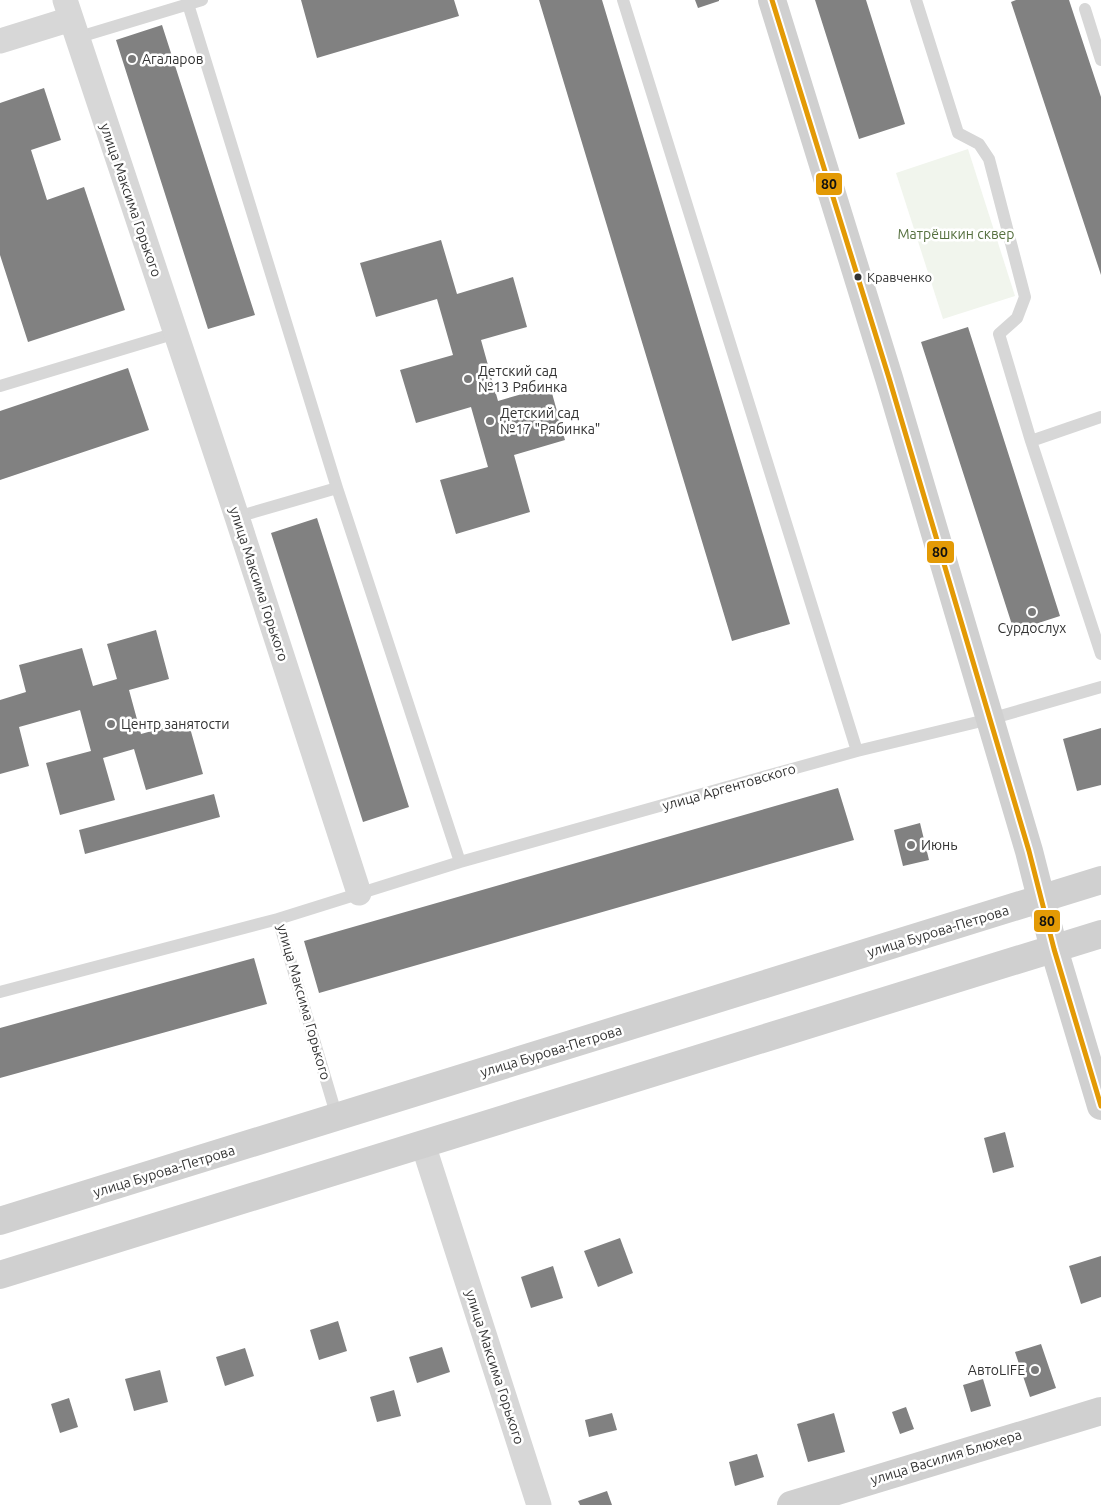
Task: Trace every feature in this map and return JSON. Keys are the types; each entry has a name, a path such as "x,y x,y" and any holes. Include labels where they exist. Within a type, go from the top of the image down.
{"main road":[{"path":"772,0 889,378 990,719 1042,899 1054,949 1101,1106"},
{"name":"улица Бурова-Петрова","path":"0,1221 1101,880"},
{"path":"0,1275 1101,934"},
{"name":"улица Василия Блюхера","path":"791,1505 1101,1411"}],"street":[{"path":"0,41 71,19"},
{"name":"улица Максима Горького","path":"71,19 238,517 359,893"},
{"name":"улица Максима Горького","path":"423,1144 539,1505"}],"lane":[{"path":"71,19 188,4 202,0"},
{"path":"623,0 857,751"},
{"path":"916,0 958,133 979,144 989,159 1025,297 1017,318 999,334 1031,441 1101,654"},
{"path":"188,4 337,488 460,862"},
{"path":"1085,9 1101,60"},
{"path":"0,386 176,332"},
{"path":"1031,441 1101,417"},
{"path":"238,517 337,488"},
{"name":"улица Аргентовского","path":"359,893 460,862 857,751 990,719 1101,687"},
{"name":"улица Максима Горького","path":"337,1117 278,919 359,893"},
{"path":"0,992 278,919"}],"green space":[{"name":"Матрёшкин сквер","path":"968,149 1015,296 943,319 896,173"}],"building":[{"path":"301,0 454,0 459,16 317,58"},
{"path":"539,0 602,0 790,624 732,641"},
{"path":"695,0 719,0 719,1 698,8"},
{"path":"815,0 866,0 905,124 859,139"},
{"path":"1016,0 1069,0 1101,97 1101,275 1011,2"},
{"path":"162,25 255,315 208,329 116,40"},
{"path":"44,88 61,140 31,150 47,200 84,187 125,310 28,342 0,255 0,103"},
{"path":"441,240 457,294 513,277 527,327 481,340 498,401 550,386 565,440 514,455 530,512 456,534 440,480 488,467 471,407 416,423 400,370 453,355 437,299 376,317 360,263"},
{"path":"968,327 1060,616 1014,631 921,342"},
{"path":"128,368 149,430 0,480 0,411"},
{"path":"317,518 409,807 363,822 271,533"},
{"name":"Центр занятости","path":"156,630 169,679 129,690 141,734 188,721 203,774 146,790 134,749 103,758 115,800 60,815 46,763 91,751 80,710 19,727 29,766 0,774 0,700 26,692 19,665 82,648 93,686 117,679 107,644"},
{"path":"1101,728 1101,785 1077,791 1063,739"},
{"path":"838,788 854,840 319,993 304,941"},
{"path":"214,794 220,817 85,854 79,830"},
{"name":"Июнь","path":"920,823 929,860 903,866 894,830"},
{"path":"254,958 267,1004 0,1078 0,1028"},
{"path":"1005,1132 1014,1167 993,1173 984,1138"},
{"path":"620,1238 633,1273 598,1287 584,1251"},
{"path":"1101,1256 1101,1297 1081,1304 1069,1266"},
{"path":"553,1266 563,1298 531,1308 521,1277"},
{"path":"338,1321 347,1351 319,1360 310,1330"},
{"name":"АвтоLIFE","path":"1041,1344 1056,1388 1030,1397 1015,1352"},
{"path":"442,1347 450,1372 417,1383 409,1357"},
{"path":"245,1348 254,1376 225,1386 216,1357"},
{"path":"160,1370 168,1402 134,1411 125,1379"},
{"path":"983,1379 991,1406 971,1412 963,1385"},
{"path":"394,1390 401,1416 377,1422 370,1397"},
{"path":"69,1398 78,1427 60,1433 51,1404"},
{"path":"906,1407 914,1429 900,1434 892,1412"},
{"path":"612,1413 617,1430 589,1437 585,1420"},
{"path":"834,1413 845,1452 808,1462 797,1424"},
{"path":"757,1454 764,1477 735,1486 729,1462"},
{"path":"607,1491 612,1505 580,1505 578,1501"}],"transit line":[{"name":"80","path":"772,0 889,378 1029,851 1054,949 1101,1106"}],"place":[{"name":"Агаларов","path":"132,59"},
{"name":"Кравченко","path":"858,277"},
{"name":"Детский сад №13 Рябинка","path":"468,379"},
{"name":"Детский сад №17 \"Рябинка\"","path":"490,421"},
{"name":"Сурдослух","path":"1032,612"},
{"name":"Центр занятости","path":"111,724"},
{"name":"Июнь","path":"911,845"},
{"name":"АвтоLIFE","path":"1035,1370"}]}
